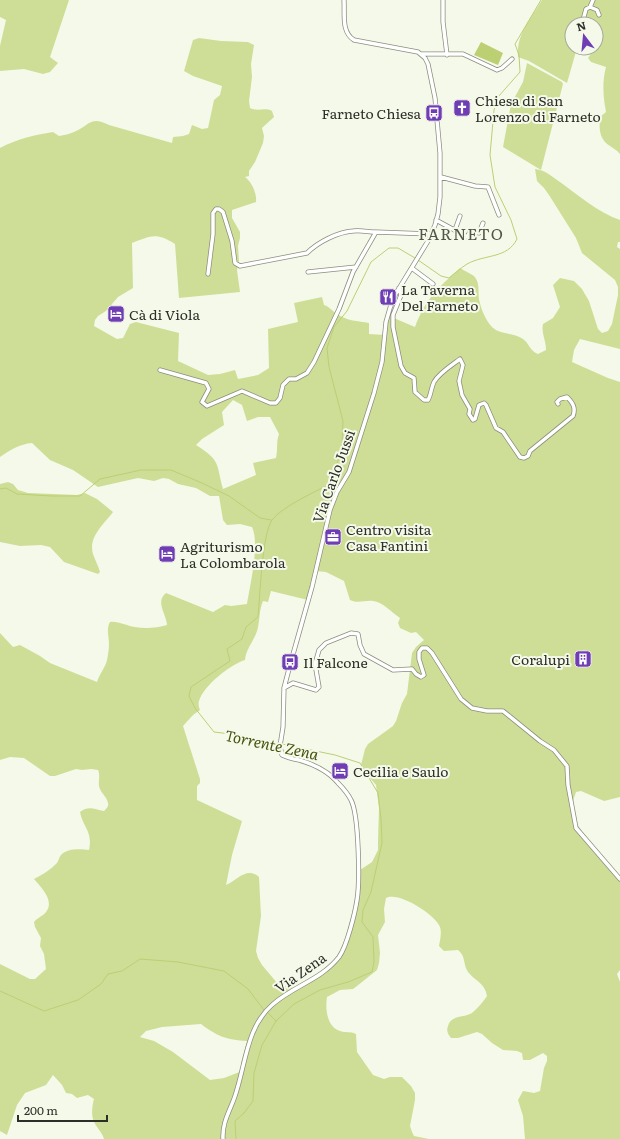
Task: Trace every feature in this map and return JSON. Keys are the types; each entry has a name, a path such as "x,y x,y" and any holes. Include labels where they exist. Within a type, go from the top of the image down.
{"street":[{"path":"344,0 345,29 349,37 354,40 404,49 421,54 463,54 496,70 502,68 512,59"},
{"path":"443,0 443,22 447,54"},
{"path":"584,16 586,9 590,7 593,0"},
{"path":"590,7 597,10 599,15"},
{"name":"Via Carlo Jussi","path":"282,736 284,688 290,664 312,587 330,510 337,492 349,472 374,393 382,362 386,322 390,308 399,288 413,267 436,220 440,197 441,177 438,134 432,82 428,64 421,54"},
{"path":"441,177 475,186 488,187 499,215"},
{"path":"208,274 213,234 213,213 216,209 223,212 232,241 235,263 240,266 307,253 312,248 334,236 354,230 430,234"},
{"path":"455,230 460,216"},
{"path":"436,220 467,237 470,232 480,233 483,222"},
{"path":"160,370 206,384 209,389 202,402 207,406 242,391 270,403 276,403 280,398 283,385 289,379 296,378 307,373 314,362 339,310 356,267 376,232"},
{"path":"308,272 356,267"},
{"path":"413,267 433,284"},
{"path":"399,288 401,295 393,315 393,327 401,366 405,373 414,378 416,392 424,400 428,400 431,395 434,382 460,359 463,365 459,381 462,395 470,409 468,414 473,420 476,419 479,405 484,403 496,428 503,432 520,457 524,458 528,456 530,451 573,416 575,411 573,403 568,397 560,399 557,402 558,404"},
{"path":"284,688 293,683 316,690 319,687 316,664 320,650 326,643 351,633 358,634 360,646 364,654 393,670 412,669 421,677 424,675 419,659 419,652 422,648 427,648 432,652 460,699 472,708 487,711 502,711 540,741 554,750 567,766 568,785 576,828 620,879"},
{"name":"Via Zena","path":"223,1139 224,1123 236,1095 248,1042 256,1026 262,1016 272,1005 286,994 324,972 340,956 358,899 356,828 351,800 338,783 330,776 314,766 300,760 287,758 282,755 280,743 282,736"}],"shaded area":[{"path":"0,0 69,0 50,57 58,63 50,72 43,74 24,69 0,71 0,46 6,20 0,17"},
{"path":"542,0 620,0 620,154 606,143 600,133 600,117 606,112 603,89 606,67 591,62 588,58 589,56 604,56 604,16 564,16 564,56 575,56 567,83 529,61 518,57 519,41 529,20"},
{"path":"199,38 221,41 248,42 254,45 251,64 252,77 249,101 250,108 272,111 274,117 262,128 264,136 263,143 255,162 249,171 249,176 245,177 254,188 256,202 232,210 232,218 240,232 238,246 239,261 237,270 240,292 179,298 175,244 163,238 154,236 132,243 133,288 118,297 106,311 98,316 95,320 94,326 117,339 123,338 130,324 136,322 179,333 178,361 208,375 220,374 235,370 238,379 258,375 269,368 268,329 298,322 294,303 322,297 324,305 335,313 345,318 369,323 369,334 385,335 389,316 415,327 419,317 433,294 460,268 476,278 481,306 485,317 492,327 495,330 515,335 523,339 533,351 538,354 546,350 543,324 553,318 560,307 553,285 560,278 574,281 582,289 589,301 598,329 602,333 608,331 612,324 618,295 618,287 615,280 582,253 576,238 549,195 537,181 535,169 549,174 596,208 620,220 620,242 618,242 617,247 620,249 620,349 580,339 574,350 572,362 620,382 620,797 604,801 581,791 576,792 573,801 575,821 620,878 620,970 617,974 620,982 620,1139 525,1139 523,1116 518,1100 523,1091 534,1093 540,1091 547,1056 543,1053 530,1060 523,1060 522,1053 503,1050 482,1034 477,1032 458,1038 451,1038 447,1031 450,1022 455,1018 469,1015 474,1012 487,996 486,992 482,985 468,972 461,952 458,950 444,951 439,946 441,929 437,922 416,905 399,898 392,897 386,898 384,909 385,922 378,935 380,953 377,970 353,989 340,990 327,997 326,1007 332,1026 342,1032 356,1034 357,1052 373,1075 384,1079 390,1077 402,1077 411,1086 415,1093 410,1126 412,1132 414,1136 429,1139 104,1139 93,1119 92,1110 94,1099 88,1095 77,1098 72,1094 66,1093 62,1085 53,1075 46,1085 25,1093 17,1105 7,1135 0,1131 0,964 30,979 35,979 46,969 44,954 40,946 41,938 34,922 46,912 49,903 46,894 34,879 54,866 60,856 67,851 82,849 89,850 90,838 80,812 89,808 104,811 108,807 108,804 107,799 99,786 98,770 76,769 55,776 50,776 24,758 10,757 0,760 0,633 13,647 20,645 50,663 97,682 107,660 109,646 108,630 110,622 143,628 167,625 161,604 161,600 166,593 213,612 225,605 231,606 247,604 254,565 255,543 252,527 240,524 227,525 223,520 219,496 210,496 196,488 178,484 169,479 163,478 154,481 138,478 98,487 73,470 50,460 32,443 15,448 0,457 0,148 39,134 53,132 59,136 69,134 94,121 103,122 172,143 173,137 189,134 192,125 202,129 208,128 214,100 220,95 222,86 193,76 184,71 193,40","holes":["233,400 242,405 247,421 258,417 270,417 279,434 277,452 276,458 253,463 256,475 223,489 218,468 214,459 196,445 202,439 224,425 222,412","316,571 326,572 344,581 350,600 356,602 373,601 380,603 400,618 398,623 400,628 411,633 416,632 424,640 412,653 407,694 402,703 396,721 393,726 368,744 365,749 361,765 363,770 376,785 379,808 378,850 372,862 360,870 358,893 340,957 321,974 294,988 278,984 258,958 256,951 261,916 259,877 255,874 246,873 226,885 232,855 242,821 197,800 197,786 200,783 200,779 183,726 200,710 199,701 212,682 232,666 245,660 247,651 257,631 263,601 268,602 271,591 308,600","201,1024 222,1037 233,1040 247,1041 241,1063 242,1071 224,1078 210,1080 173,1052 154,1041 140,1037 146,1031 162,1027"]},
{"path":"481,42 503,53 498,65 474,55"},
{"path":"527,63 562,82 563,84 541,170 503,147 511,104 523,82"},
{"path":"8,482 13,484 18,490 28,493 77,495 85,493 97,499 113,512 98,531 93,542 93,554 100,572 98,574 64,562 50,547 41,545 20,546 0,542 0,484"}],"waterway":[{"name":"Torrente Zena","path":"418,260 441,276 449,278 467,264 508,250 517,239 511,220 495,187 490,155 494,110 498,97 520,72 519,55 515,44 541,0"},
{"name":"Torrente Zena","path":"278,743 239,735 214,732 195,708 189,696 191,687 230,661 227,649 242,639 246,627 258,617 266,538 272,520 291,505 332,483 342,445 343,421 329,367 327,348 334,327 347,311 371,262 389,248 398,248 415,258"},
{"path":"0,489 6,488 17,494 80,496 100,479 141,470 171,470 229,496 260,518 271,520"},
{"name":"Torrente Zena","path":"236,1139 235,1121 244,1113 253,1101 254,1073 262,1045 276,1021 294,1004 320,990 348,982 372,972 374,962 373,937 362,922 363,910 371,892 382,843 378,793 360,763 335,755 282,744"},
{"path":"0,991 44,1011 78,1000 101,984 108,974 122,971 140,959 178,962 224,971 248,989 264,1010"},
{"path":"268,1013 276,1021"}],"place":[{"name":"Chiesa di San Lorenzo di Farneto","path":"462,108"},
{"name":"Farneto Chiesa","path":"434,113"},
{"name":"La Taverna Del Farneto","path":"388,297"},
{"name":"Cà di Viola","path":"116,314"},
{"name":"Centro visita Casa Fantini","path":"333,537"},
{"name":"Agriturismo La Colombarola","path":"167,554"},
{"name":"Coralupi","path":"583,659"},
{"name":"Il Falcone","path":"290,662"},
{"name":"Cecilia e Saulo","path":"340,771"}],"district":[{"name":"FARNETO","path":"461,233"}]}
